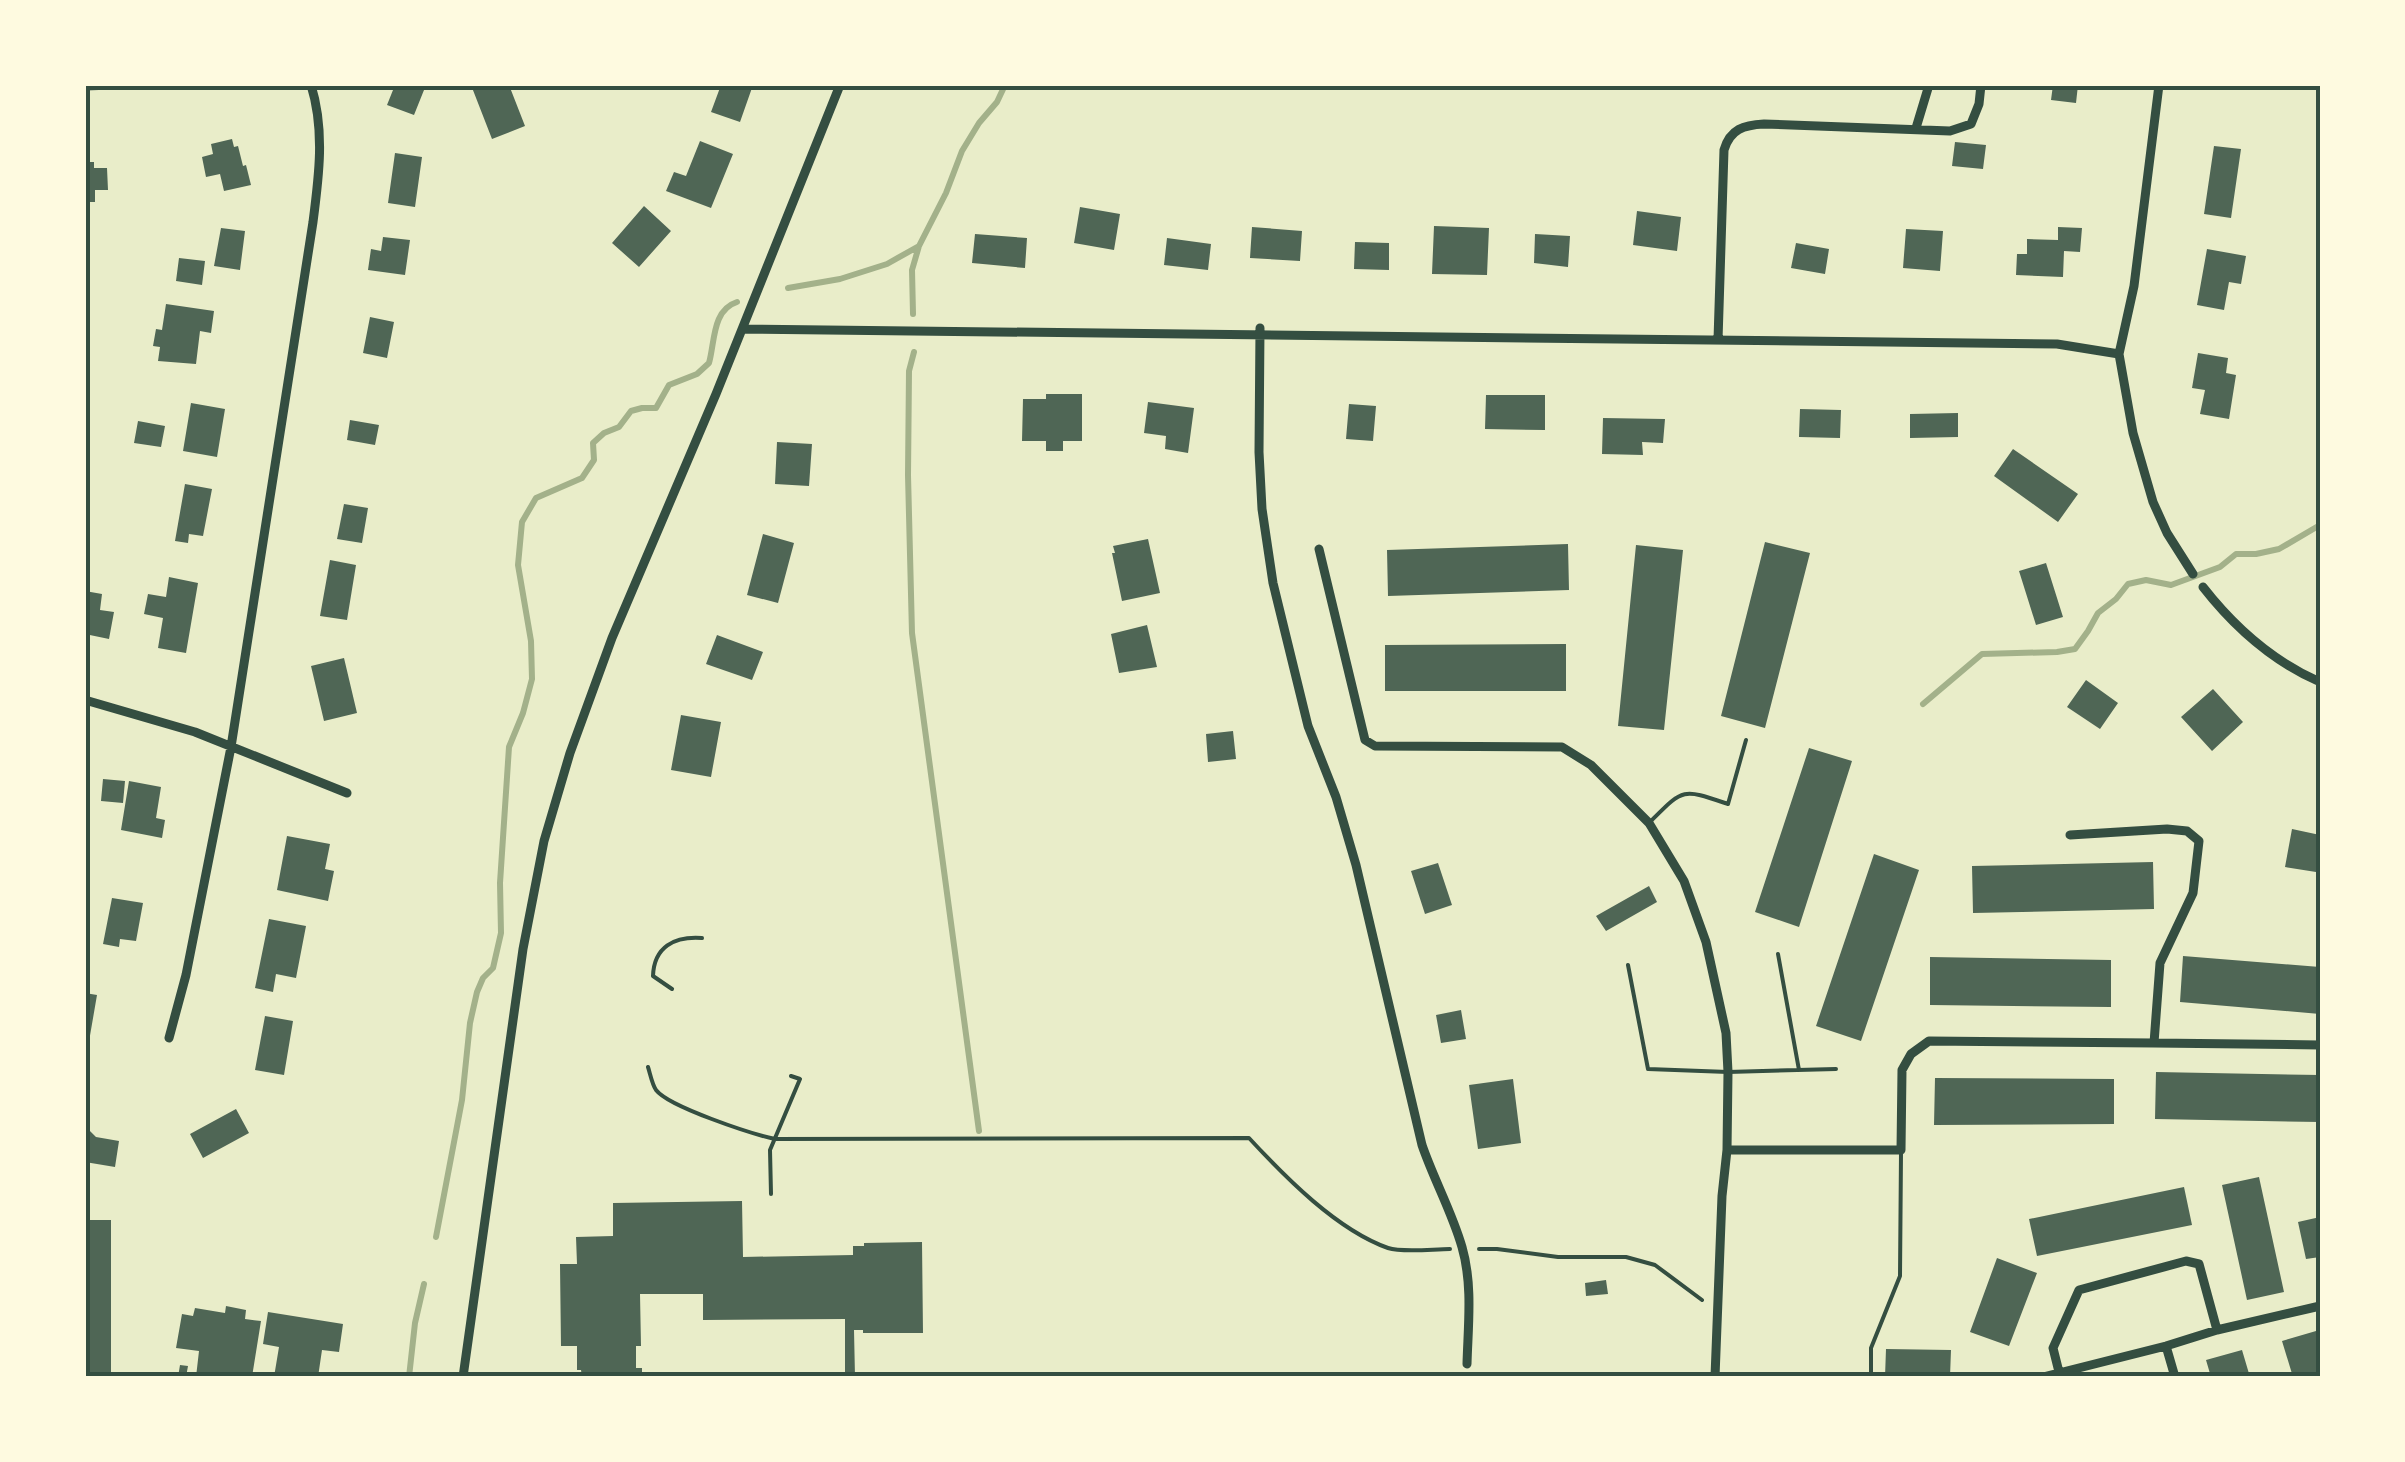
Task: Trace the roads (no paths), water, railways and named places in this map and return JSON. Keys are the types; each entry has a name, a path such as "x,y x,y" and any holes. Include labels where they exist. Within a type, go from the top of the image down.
{"street":[{"path":"85,86 112,85"},
{"path":"169,1038 186,975 231,747 315,206 320,134 311,85"},
{"path":"463,1377 522,949 544,841 570,753 612,638 840,85"},
{"path":"1916,128 1929,85"},
{"path":"1718,340 1724,150 1733,132 1744,126 1764,124 1950,130 1971,124 1980,104 1981,85"},
{"path":"2159,85 2134,286 2119,354 2134,433 2153,502 2193,574"},
{"path":"742,329 2057,344 2119,354"},
{"path":"1260,332 1262,509 1274,583 1308,726 1336,797 1356,865 1422,1145 1463,1249 1469,1292 1467,1364"},
{"path":"1319,548 1365,740 1375,746 1562,747 1591,765 1648,823 1684,882 1706,942 1726,1033 1727,1150 1715,1377"},
{"path":"2203,587 2226,616 2263,648 2320,682"},
{"path":"85,700 195,732 347,793"},
{"path":"2070,835 2167,829 2188,832 2199,841 2192,893 2160,963 2154,1043"},
{"path":"1727,1150 1900,1150 1902,1070 1911,1054 1929,1041 2320,1045"},
{"path":"2059,1372 2053,1348 2079,1290 2186,1261 2199,1264 2217,1330"},
{"path":"2043,1377 2320,1306"},
{"path":"2166,1346 2175,1377"}],"lane":[{"path":"1648,823 1676,796 1691,792 1728,804 1746,740"},
{"path":"1778,954 1799,1070"},
{"path":"1628,965 1648,1069 1836,1069"},
{"path":"1871,1377 1871,1348 1900,1276 1900,1150"}],"waterway":[{"path":"913,314 912,270 919,246 962,151 1005,85"},
{"path":"788,288 840,279 887,264 919,246"},
{"path":"436,1237 462,1100 470,1023 477,992 493,968 501,933 500,883 509,747 532,679 531,641 518,565 522,522 536,498 582,478 594,460 593,443 604,433 619,427 631,411 656,408 669,385 697,374 709,363 719,319 737,302"},
{"path":"914,352 909,371 908,475 912,633 979,1131"},
{"path":"1923,704 1982,654 2075,649 2098,613 2128,584 2146,580 2171,585 2220,567 2236,554 2279,549 2320,525"},
{"path":"409,1377 424,1284"}]}
